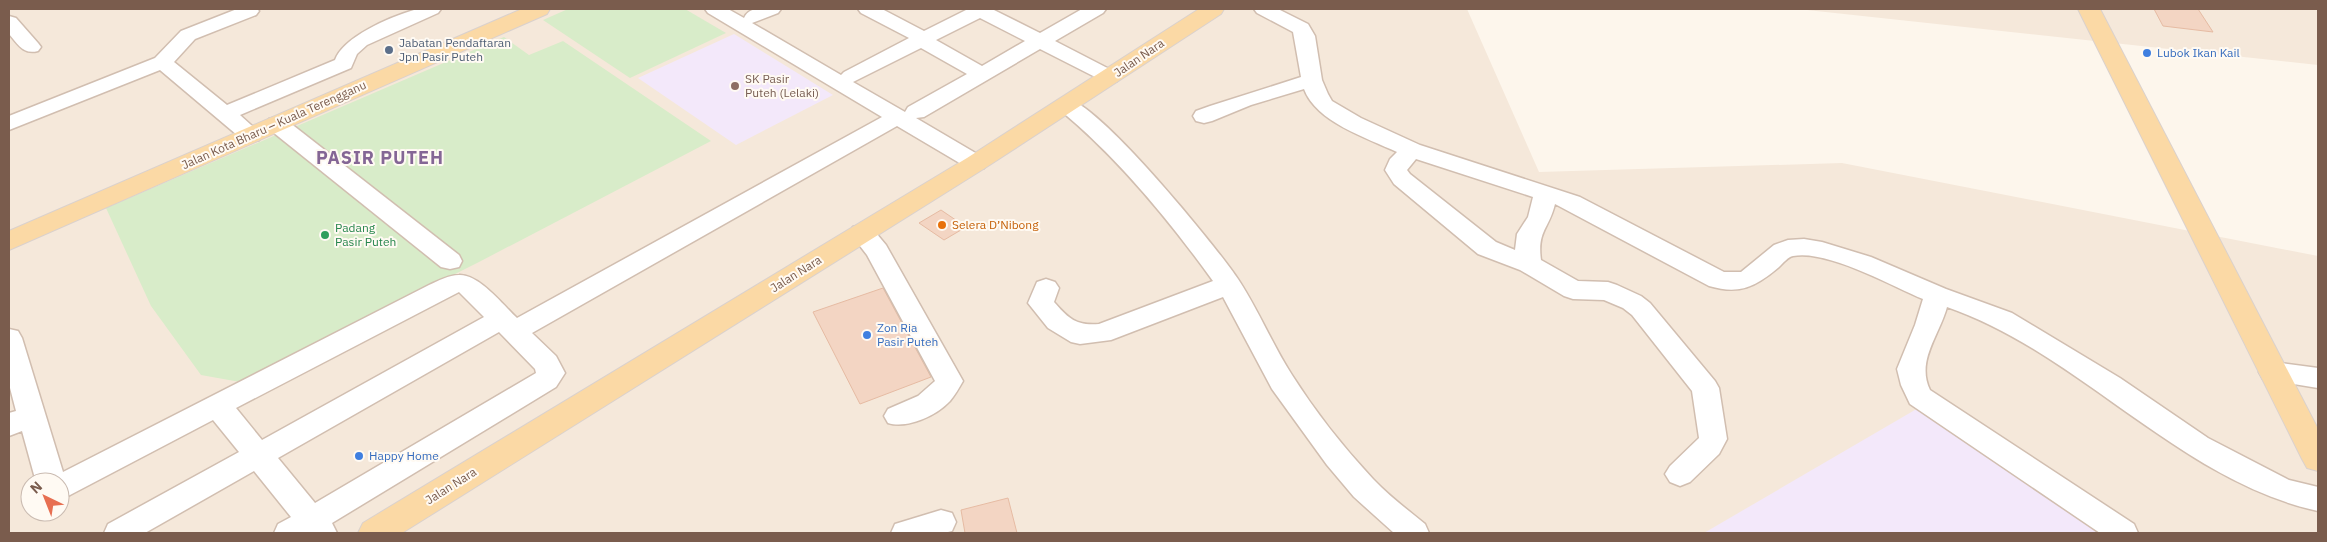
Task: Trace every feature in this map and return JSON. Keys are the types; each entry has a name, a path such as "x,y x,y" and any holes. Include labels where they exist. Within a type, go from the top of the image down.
{"main road":[{"name":"Jalan Kota Bharu – Kuala Terengganu","path":"9,241 277,124 504,14 539,9"},
{"name":"Jalan Nara","path":"375,533 862,234 1068,105 1213,9"},
{"path":"2089,9 2318,460"}],"street":[{"path":"224,114 344,64 348,52 360,41 431,9"},
{"path":"715,9 983,158"},
{"path":"868,9 982,74"},
{"path":"851,76 981,9 1110,77"},
{"path":"119,533 258,455 982,74 1096,9"},
{"path":"1264,9 1301,28 1305,36 1312,80 1317,94 1324,105 1353,123 1412,150 1546,194 1592,212 1718,280 1736,283 1746,280 1785,249 1802,246 1825,249 1937,295 2003,319 2110,385 2198,446 2282,490 2318,499"},
{"path":"9,124 162,62 173,54 179,41 188,35 250,10"},
{"path":"754,12 906,114"},
{"path":"9,22 31,47"},
{"path":"162,62 251,135"},
{"path":"1204,116 1232,103 1259,94 1312,80"},
{"path":"1068,105 1102,133 1196,240 1229,285 1282,382 1337,457 1364,489 1414,533"},
{"path":"218,406 258,455 307,529 546,380 551,373 546,362 454,272 277,124"},
{"path":"1412,150 1398,164 1396,170 1402,179 1487,248 1529,264 1573,290 1608,291 1632,302 1641,309 1705,388 1713,439 1709,446 1680,474"},
{"path":"1529,264 1527,248 1529,234 1540,218 1546,194"},
{"path":"862,234 877,251 949,381 944,392 931,404 898,416"},
{"path":"70,482 438,291 454,272"},
{"path":"1046,288 1041,303 1057,322 1080,335 1102,333 1155,311 1229,285"},
{"path":"1937,295 1927,329 1910,361 1910,378 1920,397 2123,533"},
{"path":"9,338 20,420 46,472"},
{"path":"2273,372 2318,378"},
{"path":"906,533 941,522"}],"shaded area":[{"path":"9,9 1467,9 1539,172 1842,163 2318,256 2318,533 9,533"},
{"path":"1805,9 2318,9 2318,65 1807,10"},
{"name":"SK Pasir Puteh (Lelaki)","path":"734,34 833,95 736,145 638,78"},
{"path":"1920,407 2104,533 1704,533"}],"green space":[{"path":"568,9 685,9 726,33 630,78 543,20"},
{"name":"Padang Pasir Puteh","path":"504,37 529,55 563,41 711,141 479,262 240,382 201,375 151,306 106,208"}],"building":[{"path":"2154,9 2198,9 2213,32 2163,26"},
{"name":"Selera D’Nibong","path":"941,210 966,227 944,240 919,223"},
{"path":"883,288 931,377 860,404 813,312"},
{"path":"1008,498 1017,533 965,533 961,510"}],"place":[{"name":"Jabatan Pendaftaran Jpn Pasir Puteh","path":"389,50"},
{"name":"Lubok Ikan Kail","path":"2147,53"},
{"name":"SK Pasir Puteh (Lelaki)","path":"735,86"},
{"name":"Selera D’Nibong","path":"942,225"},
{"name":"Padang Pasir Puteh","path":"325,235"},
{"name":"Zon Ria Pasir Puteh","path":"867,335"},
{"name":"Happy Home","path":"359,456"}],"district":[{"name":"PASIR PUTEH","path":"380,158"}]}
